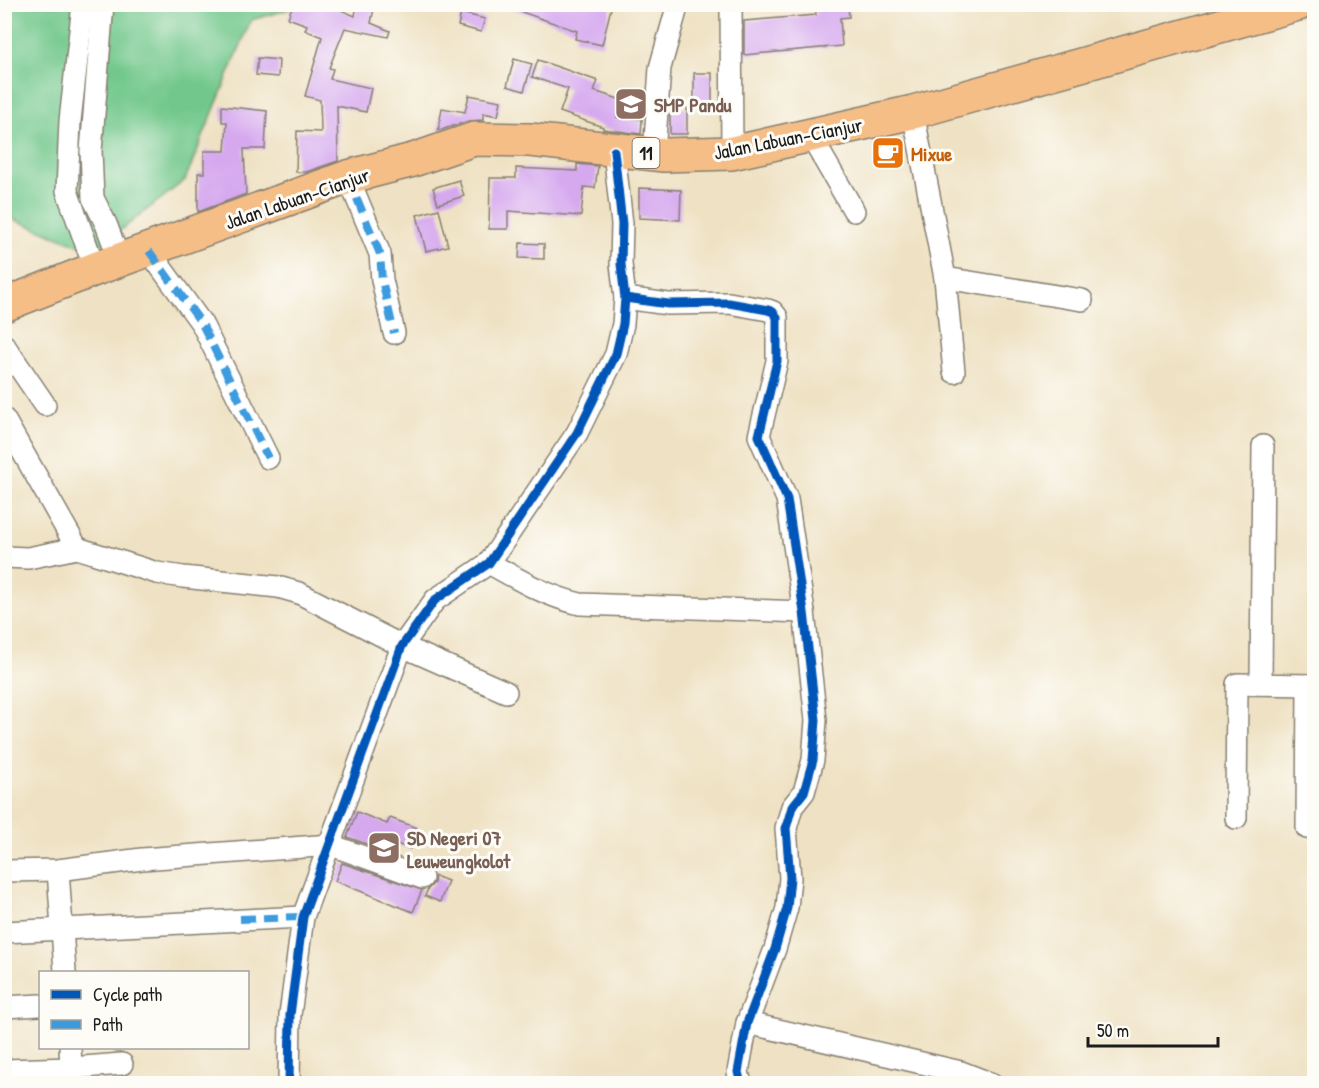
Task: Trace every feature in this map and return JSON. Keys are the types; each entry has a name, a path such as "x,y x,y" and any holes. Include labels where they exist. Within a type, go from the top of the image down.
{"highway":[{"name":"Jalan Labuan-Cianjur","path":"4,305 348,177 413,160 474,139 530,140 614,151 681,156 732,153 913,112 1298,4"}],"street":[{"path":"83,4 70,121 67,191 121,260 202,324 268,458"},
{"path":"103,4 91,151 93,198 121,260"},
{"path":"654,154 660,68 678,4"},
{"path":"731,4 732,153"},
{"path":"913,112 945,278 954,372"},
{"path":"810,135 854,211"},
{"path":"289,1083 290,1015 303,917 402,646 435,600 489,563 550,475 581,424 616,354 623,324 625,298 621,264 622,224 614,151"},
{"path":"348,177 380,254 382,280 394,333"},
{"path":"945,278 1082,300"},
{"path":"625,298 668,304 729,303 768,310 777,317 777,361 759,436 787,499 804,612 816,720 813,760 804,792 792,807 786,828 788,908 747,1023 738,1072 741,1083"},
{"path":"4,345 45,405"},
{"path":"4,419 77,548"},
{"path":"1261,684 1263,446"},
{"path":"4,557 28,558 77,548 158,573 278,587 299,593 402,646 506,692"},
{"path":"489,563 533,589 580,604 804,612"},
{"path":"1236,818 1237,684 1311,685 1307,828"},
{"path":"4,871 58,870 142,859 331,845 422,878"},
{"path":"58,870 64,971"},
{"path":"4,932 303,917"},
{"path":"4,1007 39,1005"},
{"path":"747,1023 961,1072 992,1083"},
{"path":"4,1070 122,1064"}],"green space":[{"path":"4,5 304,5 251,20 185,180 94,251 5,216"}],"building":[{"path":"293,4 327,4 355,16 357,4 375,4 371,23 390,31 388,37 345,28 329,68 333,69 330,79 371,88 366,112 337,106 338,161 306,172 296,172 297,131 321,132 320,100 305,96 322,37 305,30 307,25 288,18"},
{"path":"507,4 612,4 602,45 575,39 577,31 507,7"},
{"path":"815,4 848,4 849,17 840,18 842,46 744,55 744,21 816,15"},
{"path":"461,13 485,19 481,32 458,26"},
{"path":"258,58 279,60 278,77 256,75"},
{"path":"514,59 532,64 524,91 507,86"},
{"path":"538,60 598,81 594,91 622,100 617,117 642,119 641,134 603,129 603,127 560,112 568,89 532,77"},
{"path":"694,73 712,73 712,106 694,106"},
{"path":"469,95 501,101 498,116 483,113 483,120 468,121 438,131 442,108 465,112"},
{"path":"222,106 267,111 265,149 244,149 246,194 198,212 198,173 204,173 204,151 225,151 227,122 222,122"},
{"path":"670,108 687,108 687,134 670,134"},
{"path":"577,164 598,166 595,188 584,187 581,216 508,211 508,229 489,229 490,178 516,178 516,168 577,171"},
{"path":"459,180 464,196 438,204 433,188"},
{"path":"639,188 681,190 680,220 639,218"},
{"path":"439,209 448,246 426,251 417,215"},
{"path":"520,243 544,244 544,259 519,258"},
{"path":"357,812 387,824 390,818 417,828 410,849 376,836 372,846 347,837"},
{"path":"342,863 422,890 413,912 335,881"},
{"path":"435,876 448,881 440,902 425,896 434,883"}],"marked path":[{"path":"348,177 380,254 382,280 394,333"},
{"path":"149,251 202,324 268,458"},
{"path":"240,919 303,917"}],"cycle path":[{"path":"289,1084 290,1015 303,917 402,646 435,600 489,563 577,433 616,354 623,324 625,298 621,264 622,224 614,151"},
{"path":"625,298 668,304 729,303 768,310 777,317 777,361 759,436 787,499 804,612 816,720 813,760 804,792 792,807 786,828 790,878 787,908 775,949 747,1023 738,1072 741,1084"}],"place":[{"name":"SMP Pandu","path":"631,104"},
{"name":"Mixue","path":"888,153"},
{"name":"SD Negeri 07 Leuweungkolot","path":"384,848"}]}
